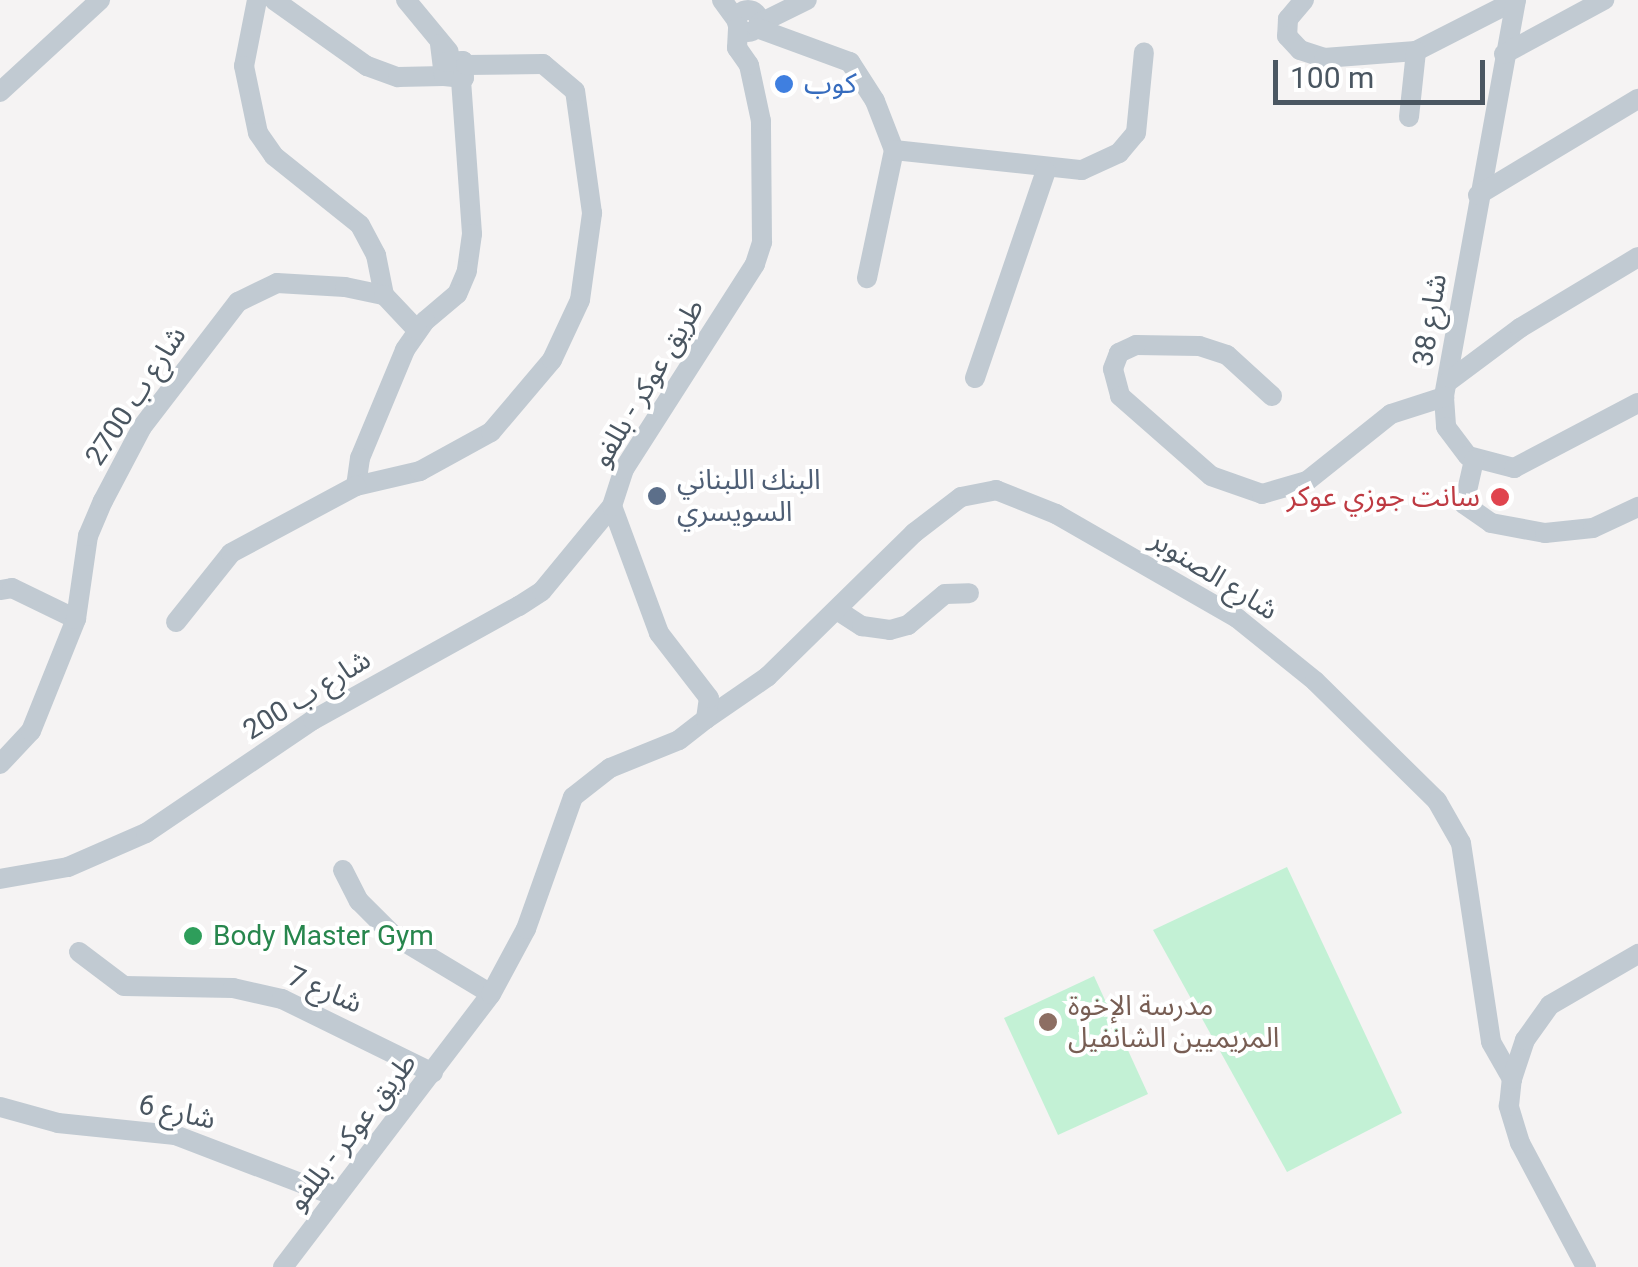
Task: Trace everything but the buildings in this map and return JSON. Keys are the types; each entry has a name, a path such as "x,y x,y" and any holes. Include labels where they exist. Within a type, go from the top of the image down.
{"street":[{"path":"0,92 100,0"},
{"path":"257,0 244,66 258,133 274,156 360,226 376,255 384,295 417,330"},
{"path":"176,622 230,553 356,486 420,472 491,432 552,360 580,300 592,213 575,92 543,64 455,67 418,79 357,60 274,0"},
{"path":"356,486 360,458 417,330 457,294 467,271 472,234 455,67 406,0"},
{"path":"722,0 747,19 850,62 876,101 894,150 868,278"},
{"path":"747,19 778,0"},
{"path":"747,19 807,0"},
{"path":"1304,0 1287,28 1300,50 1324,58 1416,51 1516,0"},
{"name":"شارع 38","path":"1474,460 1449,436 1447,389 1478,195 1516,0"},
{"path":"1504,54 1604,0"},
{"name":"طريق عوكر - بللفو","path":"283,1267 491,994 526,929 573,797 610,768 679,740 706,719 709,698 659,633 612,506 624,469 755,264 762,242 766,160 749,65 747,19"},
{"path":"1409,117 1416,51"},
{"path":"894,150 1046,171 1082,170 1126,148 1142,108 1144,52"},
{"path":"1478,195 1638,99"},
{"path":"975,378 1046,171"},
{"path":"1272,396 1227,355 1199,346 1136,345 1120,353 1113,369 1120,396 1210,476 1262,494 1307,481 1391,414 1447,389 1520,328 1638,256"},
{"name":"شارع ب 2700","path":"0,764 31,730 76,619 91,524 142,427 238,302 262,287 297,282 384,295"},
{"path":"1638,403 1530,464 1496,467 1474,460 1464,504 1491,523 1545,533 1594,528 1638,508"},
{"name":"شارع الصنوبر","path":"706,719 767,677 942,510 961,497 996,490 1169,573 1238,618 1314,680 1446,813 1466,863 1491,1042 1512,1078"},
{"name":"شارع ب 200","path":"0,879 68,867 146,833 313,720 519,606 542,591 612,506"},
{"path":"0,590 12,588 76,619"},
{"path":"837,610 862,626 890,630 908,626 945,594 969,593"},
{"path":"343,870 359,901 392,935 491,994"},
{"name":"شارع 7","path":"80,952 124,986 233,988 282,999 432,1072"},
{"path":"1586,1267 1569,1225 1520,1142 1510,1106 1512,1078 1525,1040 1550,1005 1566,990 1638,954"},
{"name":"شارع 6","path":"0,1107 58,1124 175,1135 335,1196"}],"green space":[{"path":"1287,867 1402,1113 1287,1172 1153,930"},
{"path":"1094,976 1148,1094 1058,1135 1004,1018"}],"place":[{"name":"كوب","path":"784,84"},
{"name":"البنك اللبناني السويسري","path":"657,496"},
{"name":"سانت جوزي عوكر","path":"1500,497"},
{"name":"Body Master Gym","path":"193,936"},
{"name":"مدرسة الإخوة المريميين الشانفيل","path":"1048,1022"}]}
